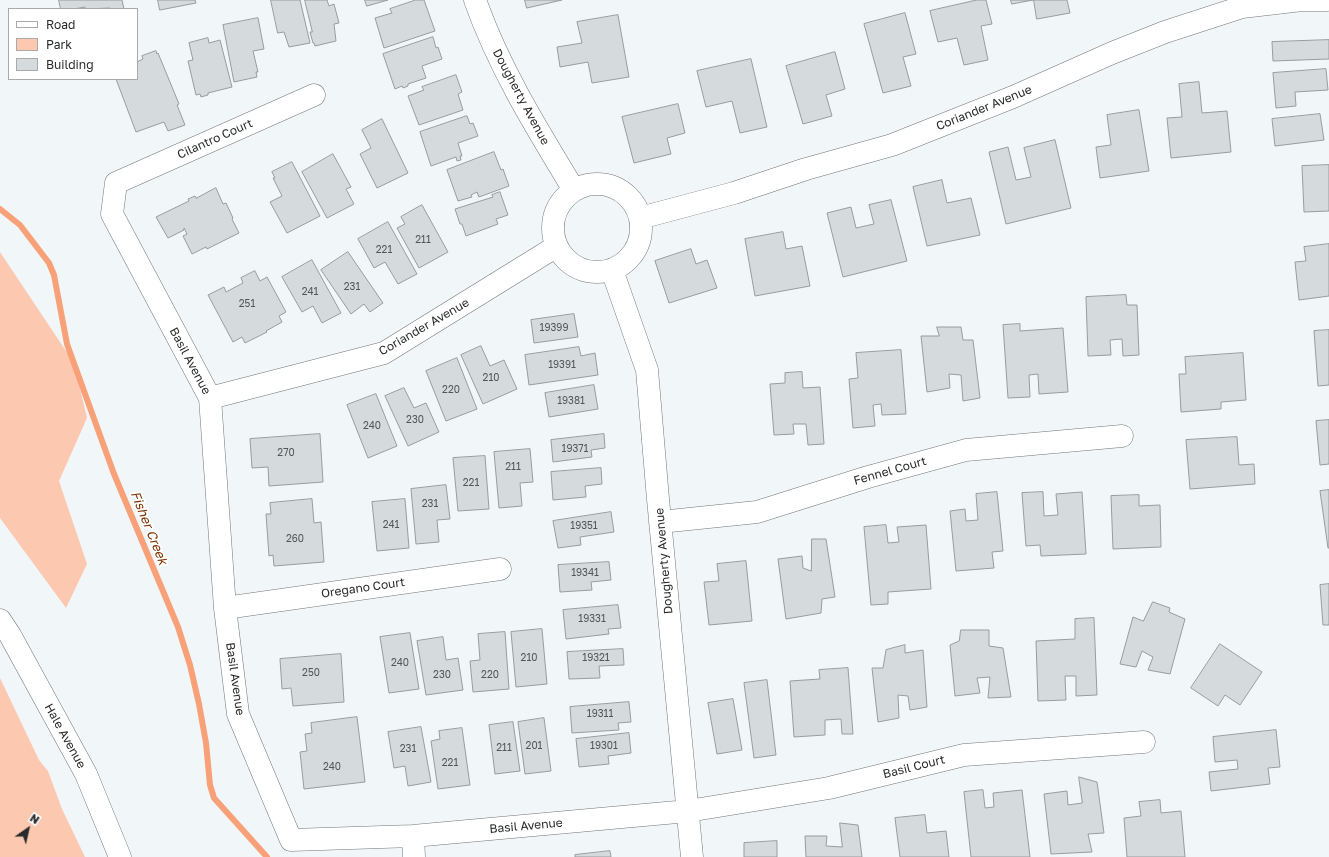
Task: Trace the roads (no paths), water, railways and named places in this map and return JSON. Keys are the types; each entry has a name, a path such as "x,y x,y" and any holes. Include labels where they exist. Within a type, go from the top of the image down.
{"street":[{"name":"Dougherty Avenue","path":"475,0 486,31 520,98 574,190"},
{"name":"Coriander Avenue","path":"640,218 734,193 892,145 1013,97 1165,32 1242,7 1302,0 1326,0"},
{"name":"Cilantro Court","path":"116,183 314,95"},
{"name":"Basil Avenue","path":"116,183 112,214 210,398 225,608 238,714 291,840 413,847 688,811"},
{"path":"600,184 614,187 626,194 635,205 640,218 641,234 636,249 626,262 612,270 596,272 580,269 566,260 557,246 553,231 554,215 562,201 574,190 586,185 600,184"},
{"name":"Coriander Avenue","path":"210,398 384,353 557,246"},
{"name":"Dougherty Avenue","path":"612,270 647,370 692,857"},
{"name":"Fennel Court","path":"660,522 757,512 868,477 966,450 1122,436"},
{"name":"Oregano Court","path":"225,608 500,569"},
{"name":"Hale Avenue","path":"0,620 10,635 86,774 120,857"},
{"name":"Basil Court","path":"688,811 829,788 964,755 1144,742"}],"waterway":[{"name":"Fisher Creek","path":"0,209 20,225 49,263 54,275 67,344 114,474 178,627 190,665 199,704 206,743 210,785 214,798 267,857"}]}
